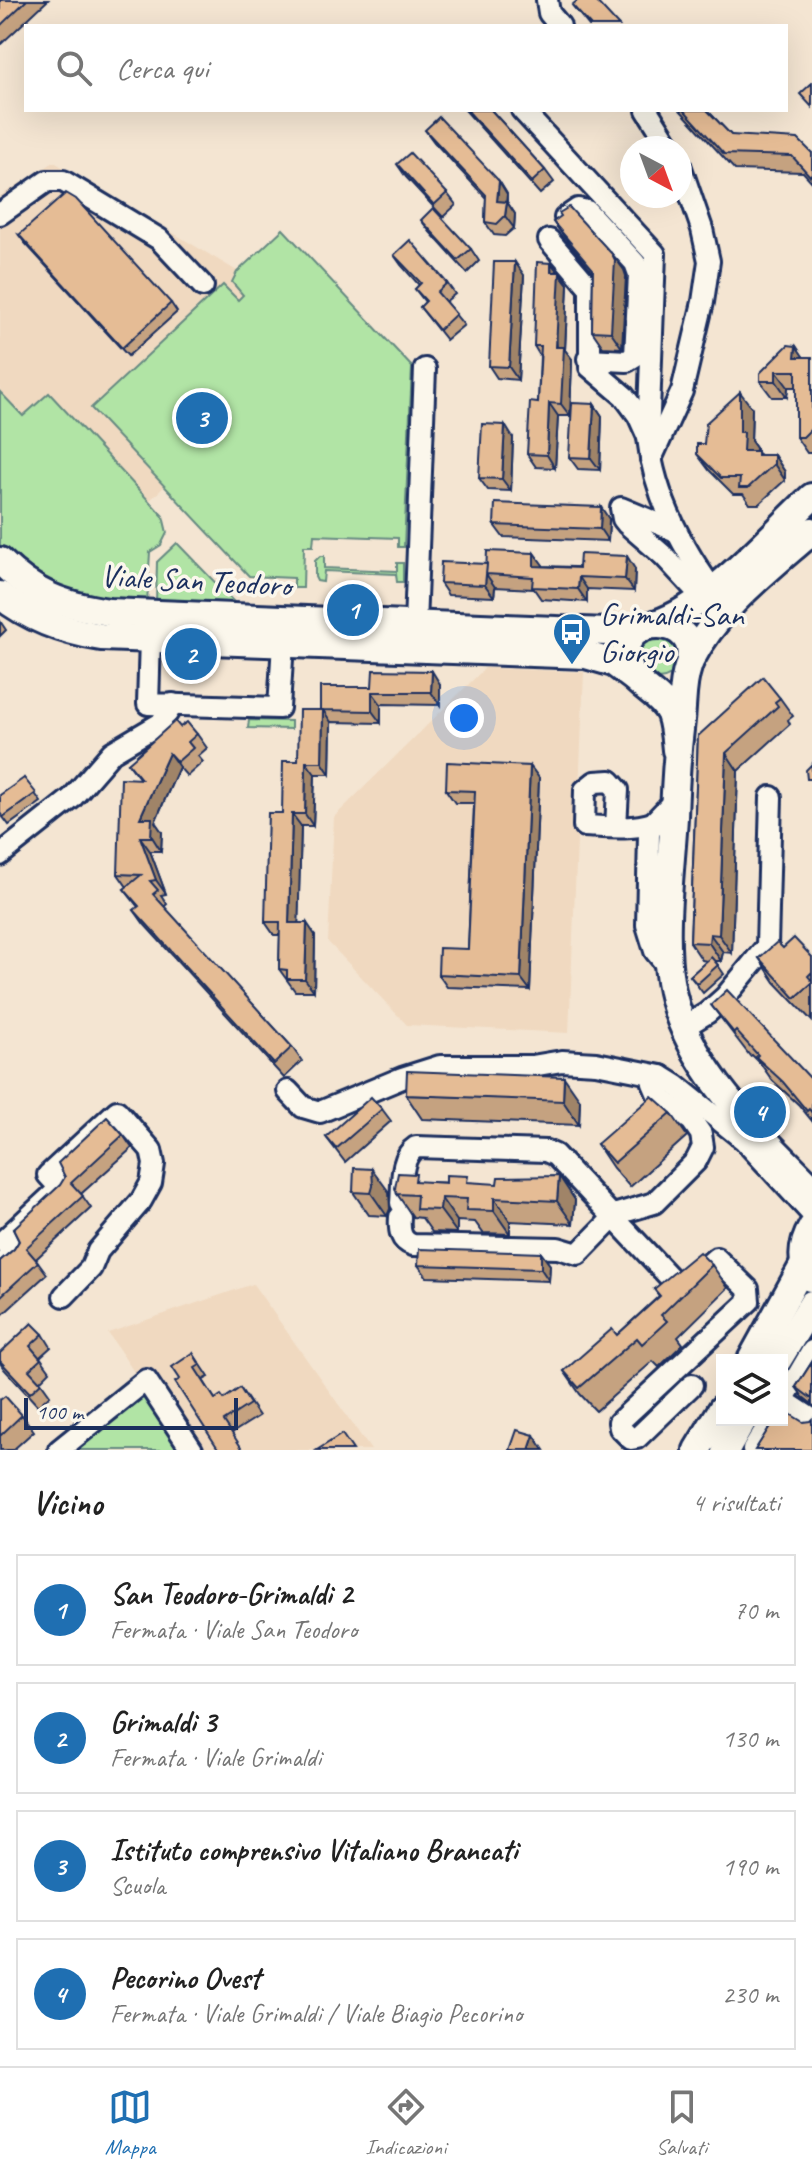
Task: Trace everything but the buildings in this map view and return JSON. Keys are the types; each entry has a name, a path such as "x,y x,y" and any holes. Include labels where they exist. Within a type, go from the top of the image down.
{"main road":[{"name":"Viale San Teodoro","path":"0,561 44,595 93,610 607,632 648,626 674,617 708,594 812,497"},
{"path":"812,531 714,623 688,667 677,682 653,688 637,681 627,667 626,651 630,639 648,626 667,625 682,634 688,644 688,667 676,750 669,968 684,1027 725,1094 784,1171 812,1188"},
{"path":"0,595 42,621 101,637 586,655 614,663 653,693 670,714 676,750"},
{"path":"754,1354 808,1256"},
{"path":"782,1354 812,1304"},
{"path":"697,1450 716,1419"},
{"path":"726,1450 740,1426"}],"street":[{"path":"547,0 549,13 558,24"},
{"path":"524,112 655,254 650,449"},
{"path":"648,112 663,136"},
{"path":"0,214 47,181 58,179 159,239 203,286"},
{"path":"650,449 676,408 703,302 709,261 692,200"},
{"path":"565,218 578,209 587,211 635,263 639,274 635,356 627,361 588,359"},
{"path":"549,240 590,288 588,359 594,372 624,396 638,415 676,531 708,594"},
{"path":"415,625 425,369"},
{"path":"676,531 621,508 627,524 708,594"},
{"path":"150,638 148,704 279,708 283,643"},
{"path":"0,855 72,798 112,752 161,723 173,704"},
{"path":"684,1027 725,997 767,946 771,797"},
{"path":"669,968 655,951 647,925 649,834 653,823 674,801"},
{"path":"616,827 638,828 653,823"},
{"path":"288,1091 303,1107 320,1112 440,1066 532,1066 562,1061 585,1062 661,1076 784,1171 812,1214"},
{"path":"661,1076 653,1083 654,1089 659,1097 692,1121 701,1134 703,1147 696,1161 654,1203 613,1217 585,1249 574,1255 558,1248 413,1245 401,1237 404,1161 416,1147 546,1151 555,1155 613,1217 676,1284 681,1286 687,1283 716,1258 748,1289 749,1301 619,1422 620,1428 634,1440 692,1385"},
{"path":"0,1265 14,1252 3,1241 60,1188 48,1175 117,1111 151,1150 154,1164 151,1183 141,1201 98,1251 91,1268 64,1296"},
{"path":"784,1171 808,1256"},
{"path":"788,1391 812,1351"},
{"path":"59,1450 146,1380 192,1450"},
{"path":"788,1405 812,1419"},
{"path":"753,1450 767,1426"}],"shaded area":[{"path":"54,162 237,271 283,229 297,529 249,576 165,486 149,501 163,516 167,528 165,539 156,549 0,474 0,196"},
{"path":"485,668 584,672 569,1033 407,1025 328,942 334,817"},
{"path":"253,1284 371,1450 186,1450 108,1333"}],"green space":[{"path":"283,229 412,367 404,547 398,547 398,538 314,535 313,546 304,546 303,588 294,588 294,578 249,576 91,408 223,285 238,300 243,295 232,282 237,272"},
{"path":"0,392 23,416 49,393 163,516 167,533 161,545 150,552 147,603 64,592 34,574 0,545"},
{"path":"177,543 234,602 233,607 156,604 157,562"},
{"path":"324,556 324,568 397,571 397,563 403,563 403,582 397,582 396,574 324,571 323,582 317,581 315,561"},
{"path":"665,636 678,648 678,667 668,677 658,679 636,668 639,642"},
{"path":"249,720 291,721 291,729 248,728"},
{"path":"145,1388 186,1450 67,1450"}],"place":[{"name":"Istituto comprensivo Vitaliano Brancati","path":"202,418"},
{"name":"San Teodoro-Grimaldi 2","path":"353,610"},
{"name":"Grimaldi 3","path":"191,654"},
{"name":"Grimaldi-San Giorgio","path":"572,666"},
{"name":"Pecorino Ovest","path":"760,1112"}]}
